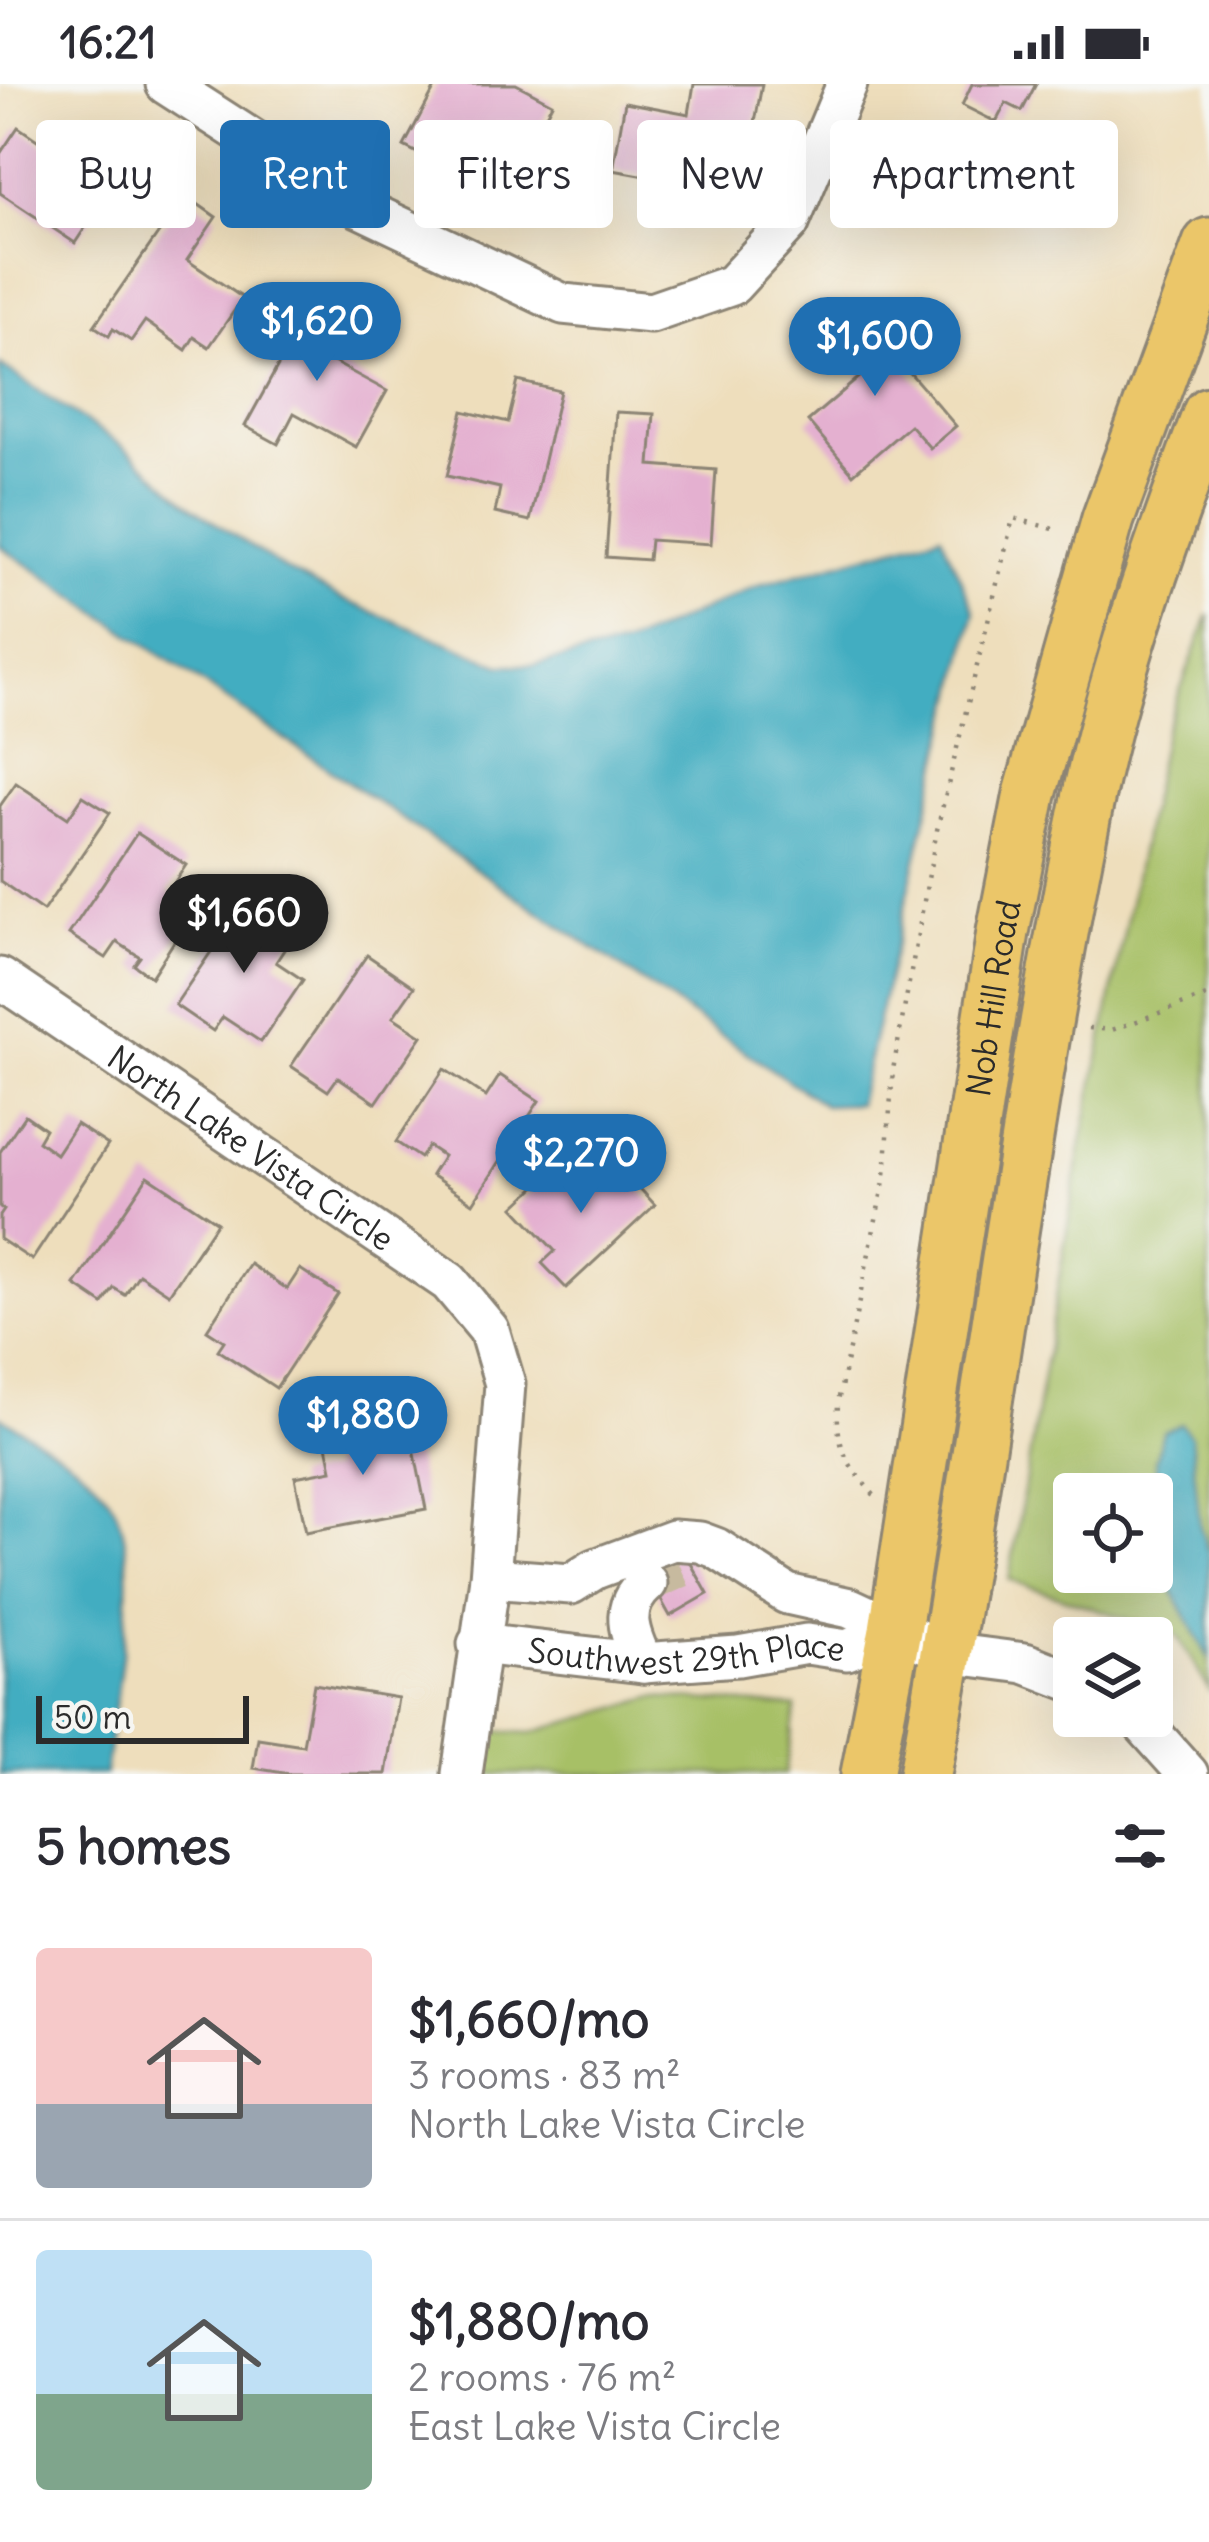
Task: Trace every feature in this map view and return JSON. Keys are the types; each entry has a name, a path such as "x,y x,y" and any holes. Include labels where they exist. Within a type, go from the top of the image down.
{"main road":[{"name":"Nob Hill Road","path":"867,1774 895,1630 1003,932 1030,794 1108,519 1209,244"},
{"name":"Nob Hill Road","path":"925,1774 1012,1229 1088,800 1157,557 1209,413"}],"street":[{"path":"166,84 352,204 562,304 651,313 732,285 790,223 847,84"},
{"name":"North Lake Vista Circle","path":"0,978 449,1282 488,1330 505,1384 490,1578"},
{"name":"Southwest 29th Place","path":"490,1578 571,1584 595,1569 673,1540 716,1548 787,1594 850,1608 895,1630"},
{"path":"644,1663 627,1622 654,1584 716,1548"},
{"path":"462,1774 490,1578"},
{"name":"Southwest 29th Place","path":"571,1584 580,1593 654,1584"},
{"path":"895,1630 947,1653 1025,1663 1053,1674"},
{"name":"Southwest 29th Place","path":"478,1645 644,1663 738,1656 807,1644 848,1650 895,1630"},
{"path":"1155,1737 1188,1774"}],"path":[{"path":"874,1495 850,1468 837,1438 838,1402 885,1176 892,1070 937,830 1013,518 1061,531"},
{"path":"1089,1028 1112,1030 1209,995"}],"green space":[{"path":"1209,614 1209,1690 1173,1634 1173,1617 1122,1617 1009,1580 1080,1152 1164,733"},
{"path":"655,1697 796,1707 785,1774 488,1774 495,1731 531,1733"}],"water":[{"path":"0,365 125,448 194,508 286,570 341,599 501,665 534,665 625,645 759,585 941,534 975,612 858,1104 824,1105 0,546"},
{"path":"0,1416 93,1479 115,1508 124,1533 127,1600 105,1774 0,1774"},
{"path":"1181,1424 1191,1436 1200,1527 1209,1555 1209,1659 1173,1591 1173,1473 1157,1473 1155,1461 1163,1432"}],"building":[{"path":"437,84 516,84 552,103 543,120 418,120"},
{"path":"694,84 762,84 755,120 637,120 637,174 613,170 625,102 689,114"},
{"path":"972,84 1036,84 1022,111 1006,103 997,120 962,105"},
{"path":"18,127 36,139 36,217 0,193 0,154"},
{"path":"414,127 414,151 404,146"},
{"path":"196,203 216,217 187,260 243,298 209,347 194,337 186,350 145,321 131,341 113,329 109,336 94,326 162,228 196,228"},
{"path":"52,228 85,228 75,243"},
{"path":"317,295 350,313 326,358 387,391 356,447 294,413 278,444 245,426"},
{"path":"854,308 956,426 930,448 910,425 853,474 808,421 862,375 825,333"},
{"path":"518,381 560,391 530,521 495,513 500,488 447,476 463,411 508,422"},
{"path":"616,412 654,414 650,465 716,470 711,544 650,540 648,560 606,557"},
{"path":"16,783 68,818 83,796 110,813 43,911 0,881 0,806"},
{"path":"137,833 186,865 168,892 195,909 151,977 134,965 140,957 117,942 106,958 69,934"},
{"path":"246,900 295,933 276,962 303,980 261,1042 223,1017 213,1031 175,1005"},
{"path":"367,955 414,987 393,1017 422,1036 376,1103 338,1077 328,1091 291,1066"},
{"path":"444,1069 486,1097 500,1075 539,1101 473,1203 431,1175 443,1156 428,1146 420,1158 396,1142"},
{"path":"25,1115 45,1129 38,1141 56,1154 76,1124 108,1145 32,1260 0,1239 4,1210 0,1207 0,1152"},
{"path":"573,1152 605,1188 624,1171 655,1205 566,1288 542,1263 555,1251 514,1207"},
{"path":"148,1176 217,1222 169,1294 139,1274 125,1295 114,1288 103,1304 75,1285"},
{"path":"250,1264 287,1289 300,1269 338,1294 276,1388 218,1350 224,1341 207,1330"},
{"path":"408,1419 426,1509 306,1532 295,1477 332,1470 325,1435"},
{"path":"684,1551 708,1594 670,1616 646,1573"},
{"path":"314,1684 398,1698 386,1774 290,1774 253,1768 258,1738 303,1745"}],"tunnel":[{"path":"647,1583 681,1568"}]}
